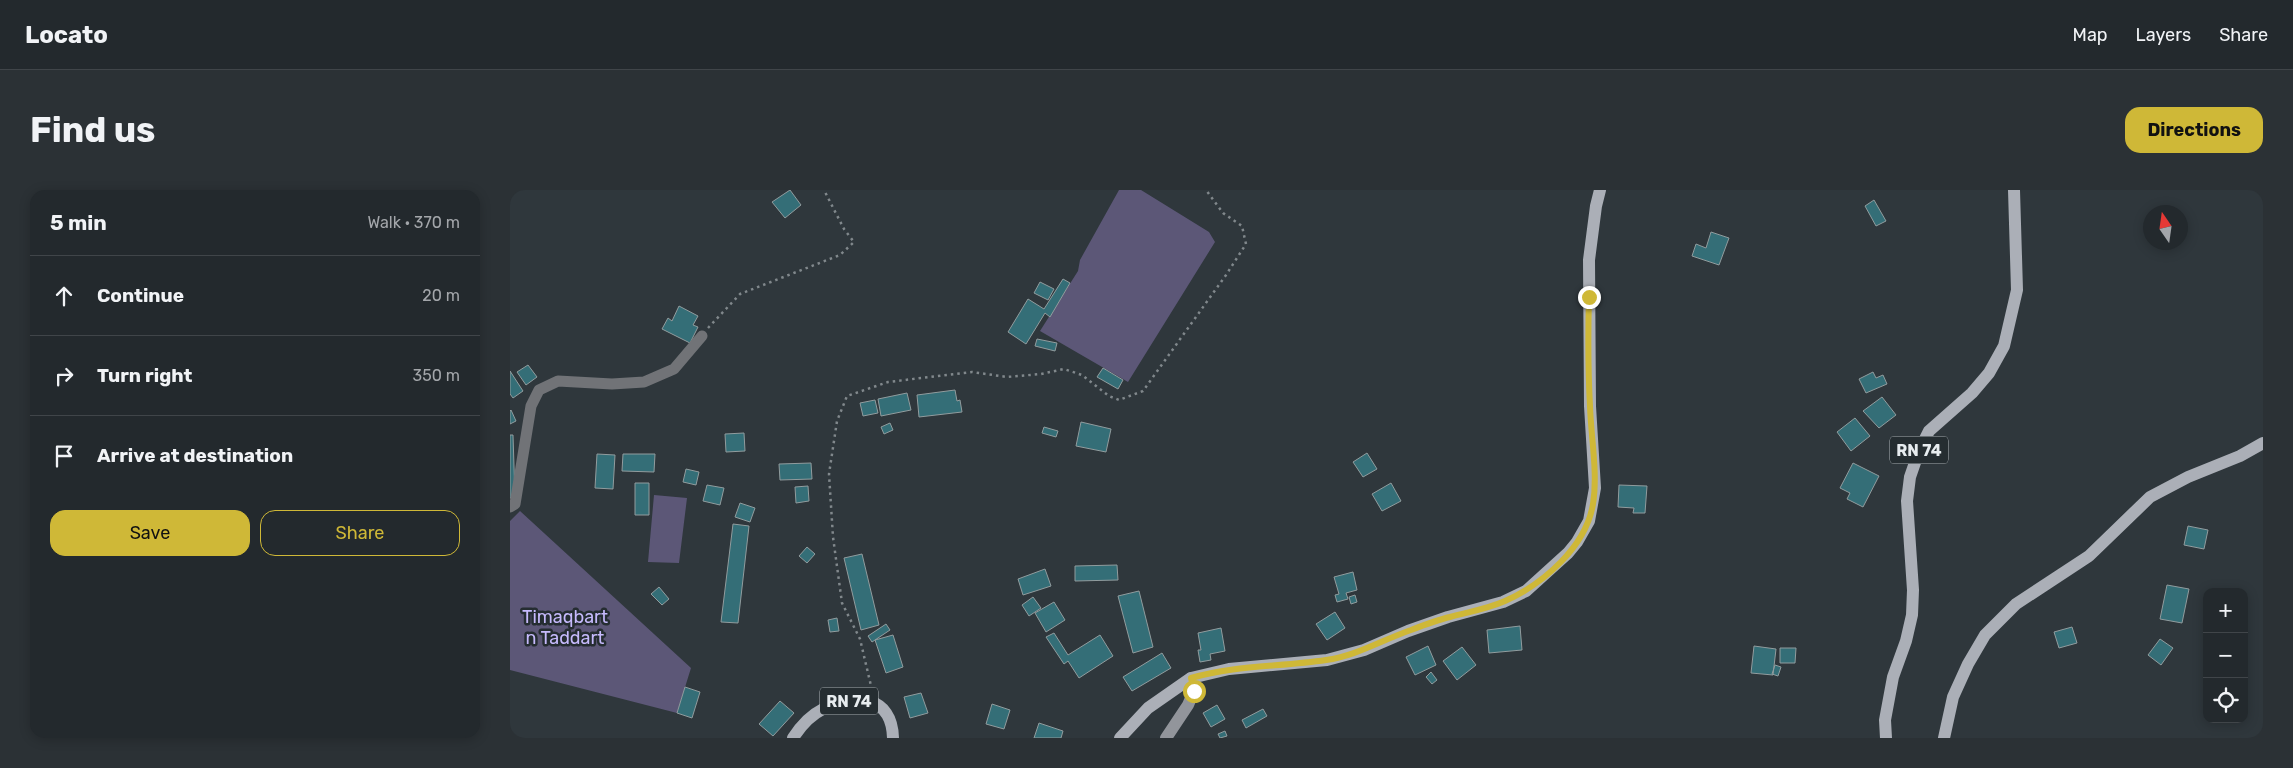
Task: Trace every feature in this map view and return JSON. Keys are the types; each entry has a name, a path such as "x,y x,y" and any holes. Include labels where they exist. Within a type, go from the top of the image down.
{"main road":[{"path":"1120,738 1148,708 1191,678 1228,669 1327,660 1364,650 1408,631 1448,617 1503,602 1526,590 1553,568 1577,542 1589,521 1595,488 1590,406 1589,260 1600,190"},
{"name":"RN 74","path":"1886,738 1885,720 1893,677 1906,640 1912,615 1913,590 1908,501 1910,478 1919,452 1929,432 1972,393 1989,373 2004,346 2017,290 2014,190"},
{"path":"1944,738 1952,697 1968,664 1985,635 2016,604 2089,556 2150,497 2188,477 2240,456 2263,443"},
{"name":"RN 74","path":"792,738 811,718 822,710 838,703 855,700 874,701 884,708 890,716 893,738"}],"street":[{"path":"510,507 515,504 531,406 539,390 558,382 612,384 644,382 674,369 702,336"},
{"path":"1166,738 1188,705 1194,691 1191,678"}],"path":[{"path":"702,336 740,294 840,255 854,242 840,221 824,190"},
{"path":"874,701 860,639 842,603 833,537 829,474 837,421 847,396 897,381 972,372 1007,377 1041,374 1064,369 1082,375 1109,396 1119,400 1143,391 1226,276 1246,244 1242,226 1223,214 1206,190"}],"green space":[{"path":"1119,190 1141,190 1209,232 1215,242 1128,382 1040,331 1078,271 1080,260"},
{"path":"654,495 687,498 679,563 648,562"},
{"name":"Timaqbart n Taddart","path":"520,511 691,668 677,713 510,670 510,521"}],"building":[{"path":"790,190 801,205 785,218 772,202"},
{"path":"1874,200 1886,221 1876,226 1865,206"},
{"path":"1711,232 1729,238 1719,265 1692,256 1696,244 1706,248"},
{"path":"1063,279 1070,283 1050,317 1045,313 1026,344 1008,332 1028,299 1044,309"},
{"path":"1040,282 1054,289 1048,300 1034,293"},
{"path":"679,306 698,316 693,325 698,327 690,343 662,329 668,318 672,321"},
{"path":"1037,339 1057,343 1055,351 1035,346"},
{"path":"528,365 537,377 526,385 517,372"},
{"path":"1103,368 1123,380 1118,389 1097,377"},
{"path":"510,371 523,391 513,398 510,394"},
{"path":"1873,372 1876,378 1883,375 1887,384 1866,393 1859,379"},
{"path":"955,390 957,401 960,400 962,412 919,417 917,395"},
{"path":"907,393 911,410 881,416 878,399"},
{"path":"1882,397 1896,415 1879,428 1863,411"},
{"path":"875,400 878,413 863,416 860,403"},
{"path":"510,411 516,421 510,424"},
{"path":"1855,418 1870,436 1851,451 1837,432"},
{"path":"1081,422 1111,429 1106,452 1076,446"},
{"path":"890,423 893,430 884,434 881,427"},
{"path":"1044,427 1058,431 1056,437 1042,433"},
{"path":"744,433 745,451 726,452 725,434"},
{"path":"510,435 513,435 515,498 510,498"},
{"path":"1367,453 1377,469 1363,477 1353,462"},
{"path":"597,454 615,455 613,489 595,488"},
{"path":"623,454 655,454 654,472 622,471"},
{"path":"811,463 812,479 780,480 779,464"},
{"path":"1853,463 1879,476 1863,507 1847,499 1850,493 1840,488"},
{"path":"686,469 699,472 696,485 683,482"},
{"path":"635,483 649,483 649,515 635,515"},
{"path":"1391,483 1401,501 1382,511 1372,494"},
{"path":"707,485 724,488 720,505 703,501"},
{"path":"1619,485 1647,486 1645,513 1633,513 1634,508 1618,507"},
{"path":"808,486 809,501 796,503 795,487"},
{"path":"740,503 755,508 750,522 735,517"},
{"path":"733,524 749,526 738,623 721,622"},
{"path":"2188,526 2208,530 2204,549 2184,545"},
{"path":"807,547 815,554 807,563 799,556"},
{"path":"862,554 879,625 861,630 844,558"},
{"path":"1117,565 1118,580 1075,581 1075,566"},
{"path":"1045,569 1051,586 1023,595 1018,579"},
{"path":"1353,572 1357,590 1346,593 1348,599 1337,602 1335,595 1339,594 1334,577"},
{"path":"2167,585 2189,589 2182,623 2160,619"},
{"path":"659,587 669,599 662,605 651,594"},
{"path":"1139,591 1153,647 1133,653 1118,596"},
{"path":"1355,595 1357,602 1351,604 1349,597"},
{"path":"1033,597 1041,608 1029,616 1022,605"},
{"path":"1054,602 1065,620 1046,632 1035,613"},
{"path":"1335,612 1345,628 1327,640 1316,624"},
{"path":"837,618 839,631 830,632 828,620"},
{"path":"886,624 890,630 872,642 868,636"},
{"path":"1520,626 1522,650 1489,653 1487,630"},
{"path":"2072,627 2077,643 2059,648 2054,632"},
{"path":"1221,628 1225,651 1210,654 1211,660 1200,662 1198,650 1201,650 1198,633"},
{"path":"1054,633 1068,655 1100,635 1113,656 1079,678 1068,661 1064,664 1046,637"},
{"path":"893,635 903,667 886,673 875,640"},
{"path":"2160,639 2173,648 2161,665 2148,655"},
{"path":"1428,646 1436,665 1415,675 1406,657"},
{"path":"1754,646 1776,649 1773,675 1751,673"},
{"path":"1462,647 1476,665 1457,680 1443,661"},
{"path":"1780,648 1796,648 1795,663 1780,663"},
{"path":"1162,653 1171,668 1132,691 1123,677"},
{"path":"1775,665 1781,667 1778,676 1772,674"},
{"path":"1431,672 1437,680 1432,684 1426,677"},
{"path":"685,687 700,692 692,718 677,713"},
{"path":"921,693 928,713 910,718 904,697"},
{"path":"780,701 794,713 773,736 759,724"},
{"path":"992,704 1010,710 1004,729 986,724"},
{"path":"1217,705 1225,719 1211,727 1203,713"},
{"path":"1263,709 1267,716 1246,728 1242,720"},
{"path":"1039,723 1063,731 1061,738 1034,738"},
{"path":"1225,731 1227,736 1220,738 1218,734"}],"route":[{"path":"1194,691 1191,678 1207,674 1228,669 1327,660 1364,650 1408,631 1448,617 1503,602 1526,590 1553,568 1568,553 1585,530 1593,504 1595,488 1590,406 1589,297"}]}
